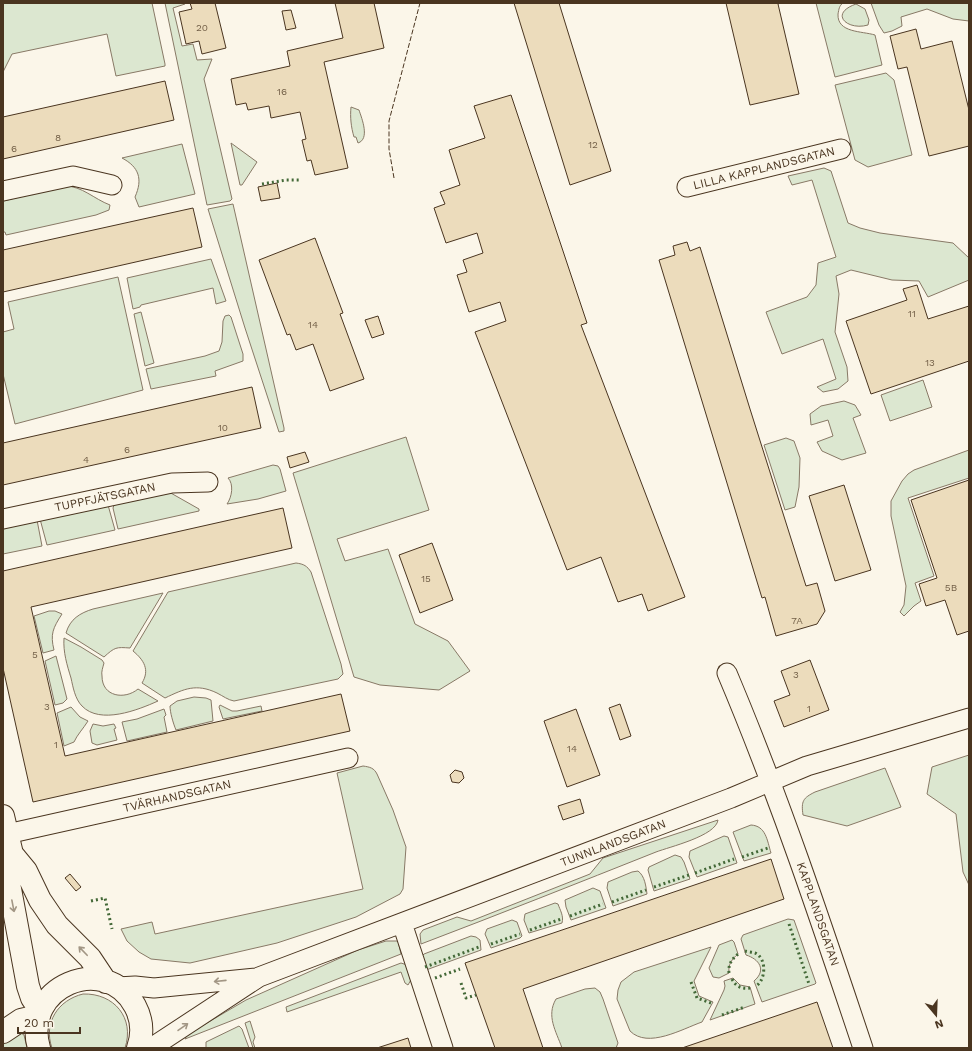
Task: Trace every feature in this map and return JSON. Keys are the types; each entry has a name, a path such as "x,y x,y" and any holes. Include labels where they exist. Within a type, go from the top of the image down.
{"street":[{"name":"LILLA KAPPLANDSGATAN","path":"686,187 841,149"},
{"path":"3,191 73,176 112,185"},
{"name":"TUPPFJÄTSGATAN","path":"3,519 172,483 208,482"},
{"path":"727,673 771,781"},
{"name":"TUNNLANDSGATAN","path":"151,1048 259,977 731,798 807,766 969,718"},
{"name":"TVÄRHANDSGATAN","path":"7,835 348,758"},
{"name":"KAPPLANDSGATAN","path":"771,781 814,901 863,1048"},
{"path":"7,835 40,900 57,926 90,958 112,985 130,998 138,1012 141,1028 138,1048"},
{"path":"7,835 8,878 28,986 39,1013"},
{"path":"402,923 443,1048"},
{"name":"TUNNLANDSGATAN","path":"112,985 154,988 259,977"},
{"path":"39,1048 36,1032 39,1013 46,1000 62,985 84,979 95,979 112,985"},
{"path":"3,1032 21,1020 39,1013"}],"green space":[{"path":"3,3 152,3 165,66 116,76 107,34 12,54 3,72"},
{"path":"165,3 185,3 173,8 182,46 193,44 197,60 212,59 204,79 232,199 230,201 207,205"},
{"path":"816,3 843,3 840,6 838,14 842,25 851,30 875,35 882,65 835,77"},
{"path":"871,3 969,3 969,21 953,19 927,9 901,17 902,26 884,33 879,25"},
{"path":"856,4 865,9 869,20 868,25 854,26 848,24 842,17 843,12"},
{"path":"886,73 894,80 912,155 868,167 855,160 835,85"},
{"path":"351,107 359,110 364,128 364,137 362,141 358,143 352,130"},
{"path":"231,143 257,162 242,185 240,185"},
{"path":"182,144 195,194 139,207 135,197 139,185 138,174 132,165 122,158"},
{"path":"824,168 831,171 848,223 880,233 953,243 969,258 969,280 928,297 919,281 892,280 851,270 836,276 839,294 835,332 847,367 848,381 838,389 823,392 817,387 836,379 823,339 782,354 766,312 807,297 816,285 818,263 836,257 812,180 792,185 788,176"},
{"path":"65,186 82,190 110,205 109,210 96,215 6,235 5,232 3,232 3,201"},
{"path":"233,204 284,431 279,432 208,209"},
{"path":"211,259 226,301 216,304 213,288 141,305 140,307 133,309 127,278"},
{"path":"118,277 143,390 15,424 3,374 3,332 14,329 8,302"},
{"path":"141,312 154,363 145,366 134,314"},
{"path":"229,315 231,317 243,354 243,361 215,371 216,376 151,389 146,369 205,356 219,351 222,342 223,321 225,316"},
{"path":"923,380 932,407 890,421 881,395"},
{"path":"844,401 855,405 861,415 853,418 866,453 842,460 822,451 817,442 833,436 828,420 811,425 810,414 821,406"},
{"path":"406,437 429,510 337,539 345,561 388,549 415,624 448,641 470,671 439,690 380,685 354,677 293,473"},
{"path":"786,438 794,441 800,458 799,487 795,507 785,510 764,445"},
{"path":"969,450 969,478 908,498 934,576 915,583 921,601 904,616 900,612 904,605 906,586 891,516 891,501 902,481 914,470"},
{"path":"273,465 278,466 280,469 286,491 258,499 227,504 232,491 228,478"},
{"path":"169,492 199,509 199,511 118,529 113,508 115,502"},
{"path":"108,505 115,530 47,545 40,519"},
{"path":"37,520 42,546 3,554 3,528"},
{"path":"296,563 305,566 311,572 341,664 343,674 338,679 234,701 203,688 190,688 165,698 142,683 146,674 145,666 133,651 168,592"},
{"path":"163,593 130,648 116,648 104,657 66,633 70,624 76,617 88,611"},
{"path":"49,611 55,611 62,614 56,623 52,635 54,650 43,653 34,616"},
{"path":"64,638 102,660 104,663 102,673 103,683 110,692 127,695 138,689 158,701 130,712 119,714 109,715 90,712 82,706 75,693 64,648"},
{"path":"56,656 67,699 63,703 55,705 45,661"},
{"path":"194,697 211,700 213,721 176,730 170,706 177,701"},
{"path":"220,705 232,711 261,706 262,711 223,719 219,707"},
{"path":"71,707 80,717 88,721 74,742 64,746 57,713"},
{"path":"164,709 166,715 164,717 167,732 127,741 122,722 137,719"},
{"path":"93,724 103,726 114,724 116,728 114,729 117,740 97,745 92,743 90,731"},
{"path":"969,755 969,885 963,872 956,814 927,794 932,767"},
{"path":"363,766 375,770 393,810 406,847 403,889 400,894 356,917 277,943 190,963 151,959 139,952 127,941 121,929 152,922 155,934 363,889 337,773"},
{"path":"885,768 901,807 847,826 803,815 802,806 804,800 811,794"},
{"path":"718,820 715,826 701,836 656,852 421,944 420,934 423,930 457,917 471,921 590,874 603,858"},
{"path":"751,825 760,828 763,831 771,853 744,861 733,832"},
{"path":"724,836 728,837 737,863 697,877 689,857 690,851"},
{"path":"675,855 681,857 690,879 654,891 648,870 649,867"},
{"path":"638,871 644,879 647,894 613,906 607,888 608,882"},
{"path":"593,888 600,891 606,908 571,920 565,900"},
{"path":"555,903 558,904 562,913 562,923 529,933 524,920 525,914"},
{"path":"788,919 794,920 816,983 762,1002 754,981 760,973 760,965 755,959 746,955 741,939 743,935"},
{"path":"512,920 517,922 522,936 491,948 485,934 487,929"},
{"path":"471,936 480,940 481,950 426,970 422,956 424,954"},
{"path":"732,940 738,954 731,962 729,973 719,978 713,977 709,968 719,945"},
{"path":"386,941 398,941 401,954 185,1039 187,1035 246,1000 358,950"},
{"path":"711,947 694,981 699,996 713,1002 702,1022 675,1033 655,1038 637,1036 630,1031 617,999 621,982 634,972"},
{"path":"401,963 407,965 412,978 408,985 405,983 401,972 287,1012 286,1007"},
{"path":"733,978 740,985 750,987 755,1004 710,1020 724,990 724,981"},
{"path":"595,988 600,992 603,999 618,1043 616,1048 562,1048 552,1017 553,1005 556,999 585,989"},
{"path":"83,994 104,998 113,1003 119,1009 124,1017 127,1027 125,1048 52,1048 50,1030 51,1022 55,1014 66,1001"},
{"path":"250,1021 255,1037 253,1042 255,1048 253,1048 245,1023"},
{"path":"239,1026 242,1029 249,1048 206,1048 206,1042"},
{"path":"21,1033 24,1035 27,1048 3,1048 3,1044"}],"building":[{"path":"190,3 215,3 226,48 202,54 199,41 186,44 179,12 192,9"},
{"path":"335,3 374,3 384,48 324,62 348,168 315,175 311,160 307,161 302,140 306,139 300,112 271,118 269,106 248,110 246,103 236,105 231,79 290,66 287,51 343,38"},
{"path":"514,3 559,3 611,171 570,185"},
{"path":"726,3 780,3 778,4 799,94 750,105"},
{"path":"291,10 296,28 286,30 282,11"},
{"path":"916,29 921,49 952,41 969,110 969,146 929,156 907,67 898,69 890,36"},
{"path":"165,81 174,120 3,159 3,117"},
{"path":"511,95 587,323 581,325 685,597 648,611 642,594 618,602 601,557 567,570 475,332 506,321 500,302 469,312 457,275 467,272 463,260 483,253 477,233 446,243 434,208 445,204 440,192 460,185 449,150 485,138 474,106"},
{"path":"277,183 280,198 261,201 258,187"},
{"path":"193,208 202,247 3,292 3,250"},
{"path":"315,238 343,313 340,314 364,379 330,391 313,344 296,350 290,334 287,335 259,260"},
{"path":"687,242 690,251 700,247 806,586 817,583 825,611 817,624 776,636 765,597 762,598 659,260 675,255 673,246"},
{"path":"917,285 928,319 969,306 969,361 871,394 846,321 907,300 903,289"},
{"path":"378,316 384,334 372,338 365,320"},
{"path":"252,387 261,428 3,485 3,443"},
{"path":"305,452 309,462 290,468 287,457"},
{"path":"969,480 969,631 957,635 945,600 926,606 919,584 937,578 911,500"},
{"path":"844,485 871,570 835,581 809,496"},
{"path":"283,508 292,548 31,607 65,756 341,694 350,731 33,802 3,668 3,571"},
{"path":"432,543 453,600 420,613 399,555"},
{"path":"810,660 829,710 784,727 774,701 790,695 781,671"},
{"path":"620,704 631,736 620,740 609,708"},
{"path":"576,709 600,775 567,787 544,721"},
{"path":"455,770 462,772 464,778 459,783 452,782 450,775"},
{"path":"580,799 584,813 563,820 558,806"},
{"path":"771,859 784,899 523,989 543,1048 495,1048 465,963"},
{"path":"70,874 81,887 76,891 65,878"},
{"path":"817,1002 833,1048 682,1048"},
{"path":"408,1038 411,1048 377,1048"}],"hedge":[{"path":"262,184 286,180 299,180"},
{"path":"742,857 768,848"},
{"path":"695,873 734,859"},
{"path":"654,887 689,875"},
{"path":"612,902 646,890"},
{"path":"91,901 105,898 112,929"},
{"path":"570,916 603,904"},
{"path":"530,930 561,919"},
{"path":"789,924 809,984"},
{"path":"491,944 520,934"},
{"path":"425,967 479,947"},
{"path":"745,951 755,953 762,959 764,969 762,979 756,986"},
{"path":"729,973 731,962 738,954"},
{"path":"435,978 460,969"},
{"path":"732,979 735,984 740,987 750,988"},
{"path":"691,982 697,998 711,1003"},
{"path":"461,983 466,998 476,995"},
{"path":"722,1015 745,1007"}],"fence":[{"path":"394,178 389,149 389,121 420,3"}]}
